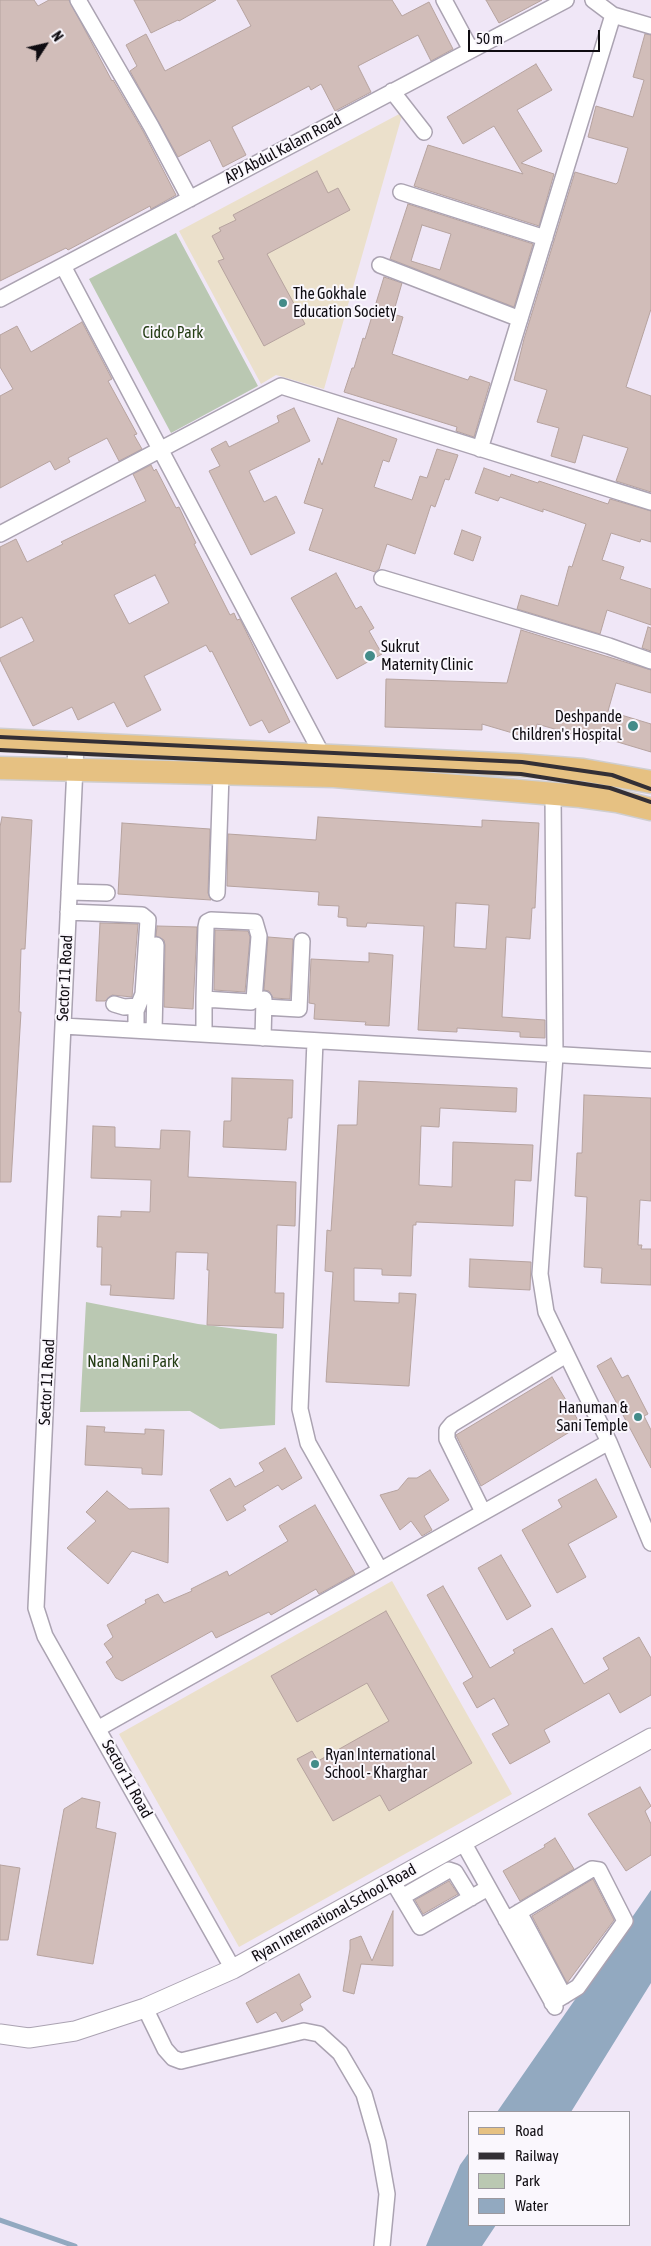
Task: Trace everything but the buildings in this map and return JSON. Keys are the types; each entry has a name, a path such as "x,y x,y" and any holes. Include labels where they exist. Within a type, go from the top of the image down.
{"main road":[{"path":"0,740 583,770 651,782"},
{"path":"0,768 75,772 334,776 553,794 617,801 651,809"}],"street":[{"path":"78,0 151,126 190,199"},
{"path":"444,0 471,50"},
{"name":"APJ Abdul Kalam Road","path":"0,299 566,0"},
{"path":"593,0 613,15 651,26"},
{"path":"480,449 613,15"},
{"path":"392,91 424,132"},
{"path":"401,192 545,238"},
{"path":"380,265 520,319"},
{"path":"63,266 334,776"},
{"path":"0,534 282,386 651,502"},
{"path":"382,578 609,646 651,661"},
{"name":"Sector 11 Road","path":"76,745 36,1608 44,1636 99,1728 233,1969"},
{"path":"218,894 220,774"},
{"path":"553,794 555,1056 540,1274 546,1312 609,1442 651,1543"},
{"path":"69,892 107,893"},
{"path":"68,912 146,917 148,920 143,994 138,1006 136,1030"},
{"path":"201,1034 207,922 212,920 255,922 259,936 254,1000 251,1002 204,999"},
{"path":"200,927 201,1034"},
{"path":"154,1031 156,932"},
{"path":"263,1038 266,936"},
{"path":"264,1007 299,1009 302,941"},
{"path":"114,1004 124,1007 138,1006"},
{"path":"63,1026 555,1056 651,1060"},
{"path":"315,1042 300,1409 308,1442 380,1570"},
{"path":"483,1512 446,1438 447,1430 452,1424 566,1355"},
{"path":"99,1728 609,1442"},
{"name":"Ryan International School Road","path":"0,2034 29,2038 75,2032 144,2008 233,1969 397,1888 462,1842 651,1738"},
{"path":"462,1842 488,1888 512,1916 557,2002 583,1982 624,1924 624,1918 596,1869 512,1916"},
{"path":"471,1898 455,1872 449,1870 397,1888 420,1927 471,1898 488,1888"},
{"path":"144,2008 165,2048 173,2058 181,2061 304,2031 319,2034 340,2053 364,2094 378,2143 386,2194 382,2246"}],"shaded area":[{"name":"The Gokhale Education Society","path":"403,112 324,389 276,375 261,384 179,231"},
{"name":"Ryan International School - Kharghar","path":"392,1581 512,1794 239,1947 119,1734"}],"green space":[{"name":"Cidco Park","path":"176,233 258,386 171,433 89,279"},
{"name":"Nana Nani Park","path":"86,1302 198,1324 277,1334 275,1425 220,1429 190,1411 80,1412"}],"water":[{"path":"651,1890 651,1983 572,2111 498,2111"},
{"path":"468,2154 468,2226 495,2226 482,2246 426,2246 460,2165"}],"waterway":[{"path":"0,2220 75,2246"}],"railway":[{"path":"0,737 522,762 612,775 651,789"},
{"path":"0,750 521,774 610,788 651,802"}],"place":[{"name":"The Gokhale Education Society","path":"283,303"},
{"name":"Sukrut Maternity Clinic","path":"370,656"},
{"name":"Deshpande Children's Hospital","path":"633,726"},
{"name":"Hanuman & Sani Temple","path":"638,1417"},
{"name":"Ryan International School - Kharghar","path":"315,1764"}]}
